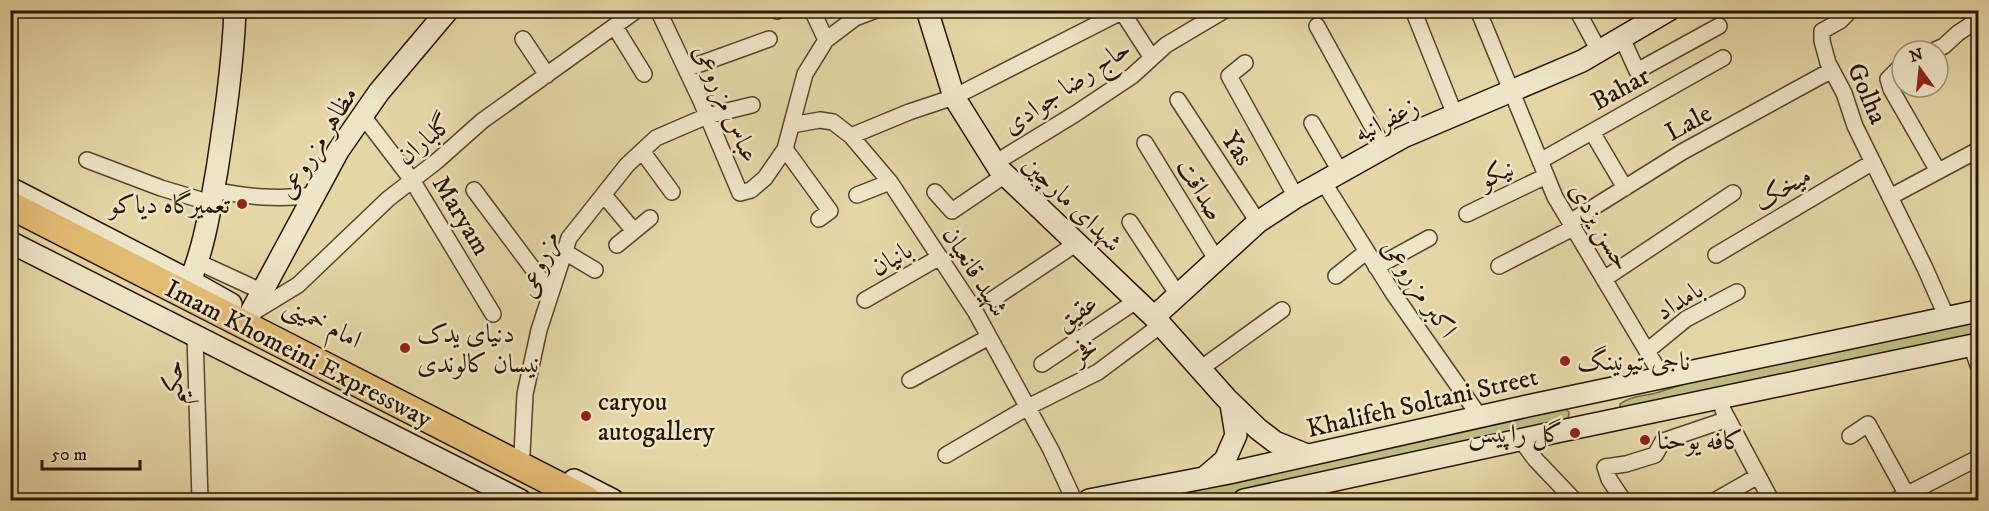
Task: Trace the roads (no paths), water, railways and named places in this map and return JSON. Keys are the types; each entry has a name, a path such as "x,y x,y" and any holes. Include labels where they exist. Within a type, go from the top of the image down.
{"highway":[{"name":"Imam Khomeini Expressway","path":"10,205 587,501"},
{"name":"Imam Khomeini Expressway","path":"10,226 546,501"}],"main road":[{"path":"194,271 212,197 228,101 235,10"},
{"name":"مظاهر مزروعی","path":"250,314 338,151 379,92 448,10"},
{"name":"شهدای مارچین","path":"927,10 954,97 1000,169 1158,321 1231,404 1275,442 1307,455"},
{"name":"زعفرانیه","path":"1158,321 1178,295 1216,259 1258,222 1296,197 1403,137 1582,61 1662,12"},
{"name":"امام خمینی","path":"10,188 194,271 250,314 613,501"},
{"path":"10,243 195,335 493,494 520,501"},
{"name":"Khalifeh Soltani Street","path":"1089,501 1978,311"},
{"path":"1244,501 1290,497 1521,440 1975,344"},
{"path":"1622,419 1612,411 1610,404 1624,386"},
{"path":"1559,399 1573,405 1578,414 1575,422 1559,432"},
{"path":"1138,501 1140,498 1165,493 1203,478 1224,460 1236,435 1231,404"}],"street":[{"name":"گلباران","path":"250,314 298,285 388,199 437,161 482,121 637,10"},
{"path":"812,10 826,40"},
{"name":"عباس مزروعی","path":"664,12 686,69 741,193 751,190 765,178 785,149 805,75 826,40 855,18 876,10"},
{"name":"حاج رضا جوادی","path":"935,192 952,212 1000,169 1132,75 1166,45 1225,10"},
{"path":"1413,10 1455,115"},
{"name":"حسن یزدی","path":"1478,10 1555,197 1663,378"},
{"path":"1577,10 1599,51"},
{"path":"851,136 909,112 954,97 1123,11 1152,58"},
{"name":"Golha","path":"1845,13 1840,21 1822,31 1822,41 1832,70 1844,93 1854,126 1947,318"},
{"path":"1950,40 1958,33 1978,22"},
{"path":"1317,26 1384,148"},
{"path":"1622,38 1638,71 1719,26"},
{"path":"615,27 644,74"},
{"path":"523,39 546,75"},
{"path":"686,69 769,39"},
{"name":"Bahar","path":"1540,161 1723,58"},
{"path":"1245,63 1229,76 1296,197"},
{"name":"Lale","path":"1499,266 1572,225 1682,152 1832,70"},
{"path":"1897,99 1938,171"},
{"name":"Yas","path":"1178,100 1258,222"},
{"name":"مزروعی","path":"522,454 525,394 539,330 569,238 627,165 656,138 706,116 752,105"},
{"name":"Maryam","path":"363,116 412,180 493,314"},
{"name":"شهید قانعیان","path":"792,125 820,120 833,122 851,136 890,182 975,311 1051,450 1074,501"},
{"name":"اکبر مزروعی","path":"1312,123 1332,178 1366,252 1480,417"},
{"path":"1592,132 1625,188"},
{"name":"صداقت","path":"1145,143 1216,259"},
{"path":"785,149 830,211 819,219"},
{"path":"1890,197 1978,150"},
{"path":"642,151 672,192"},
{"path":"87,160 160,188 212,197 290,199 314,195"},
{"name":"میخک","path":"1716,255 1873,162"},
{"name":"نیکو","path":"1467,214 1546,176"},
{"path":"856,195 890,182"},
{"path":"474,190 551,292"},
{"path":"1604,279 1733,193"},
{"path":"604,195 634,231"},
{"path":"617,245 650,218"},
{"path":"1130,222 1178,295"},
{"path":"1376,267 1429,238"},
{"path":"993,299 1077,243"},
{"path":"565,252 595,270"},
{"path":"1336,276 1366,252"},
{"name":"بانیان","path":"866,300 940,257"},
{"path":"194,271 263,292"},
{"name":"بامداد","path":"1647,351 1686,320 1737,292"},
{"name":"عقیق","path":"1042,364 1136,301"},
{"path":"1200,369 1282,310"},
{"name":"فخر","path":"946,455 1028,407 1098,372 1158,321"},
{"name":"حکیم","path":"195,335 200,501"},
{"path":"910,380 989,337"},
{"path":"1975,344 1978,365"},
{"path":"1718,399 1771,501"},
{"path":"1623,501 1609,479 1605,467 1626,464 1656,454 1663,441 1728,419"},
{"path":"1850,436 1868,424 1902,498 1978,458"},
{"path":"1521,440 1535,459 1574,501"},
{"path":"1716,501 1758,476"}],"place":[{"name":"تعمیرگاه دیاکو","path":"242,204"},
{"name":"دنیای یدک نیسان کالوندی","path":"405,348"},
{"name":"ناجی‌ تیونینگ","path":"1565,361"},
{"name":"caryou autogallery","path":"586,416"},
{"name":"گل راپیس","path":"1575,433"},
{"name":"کافه یوحنا","path":"1645,440"}]}
